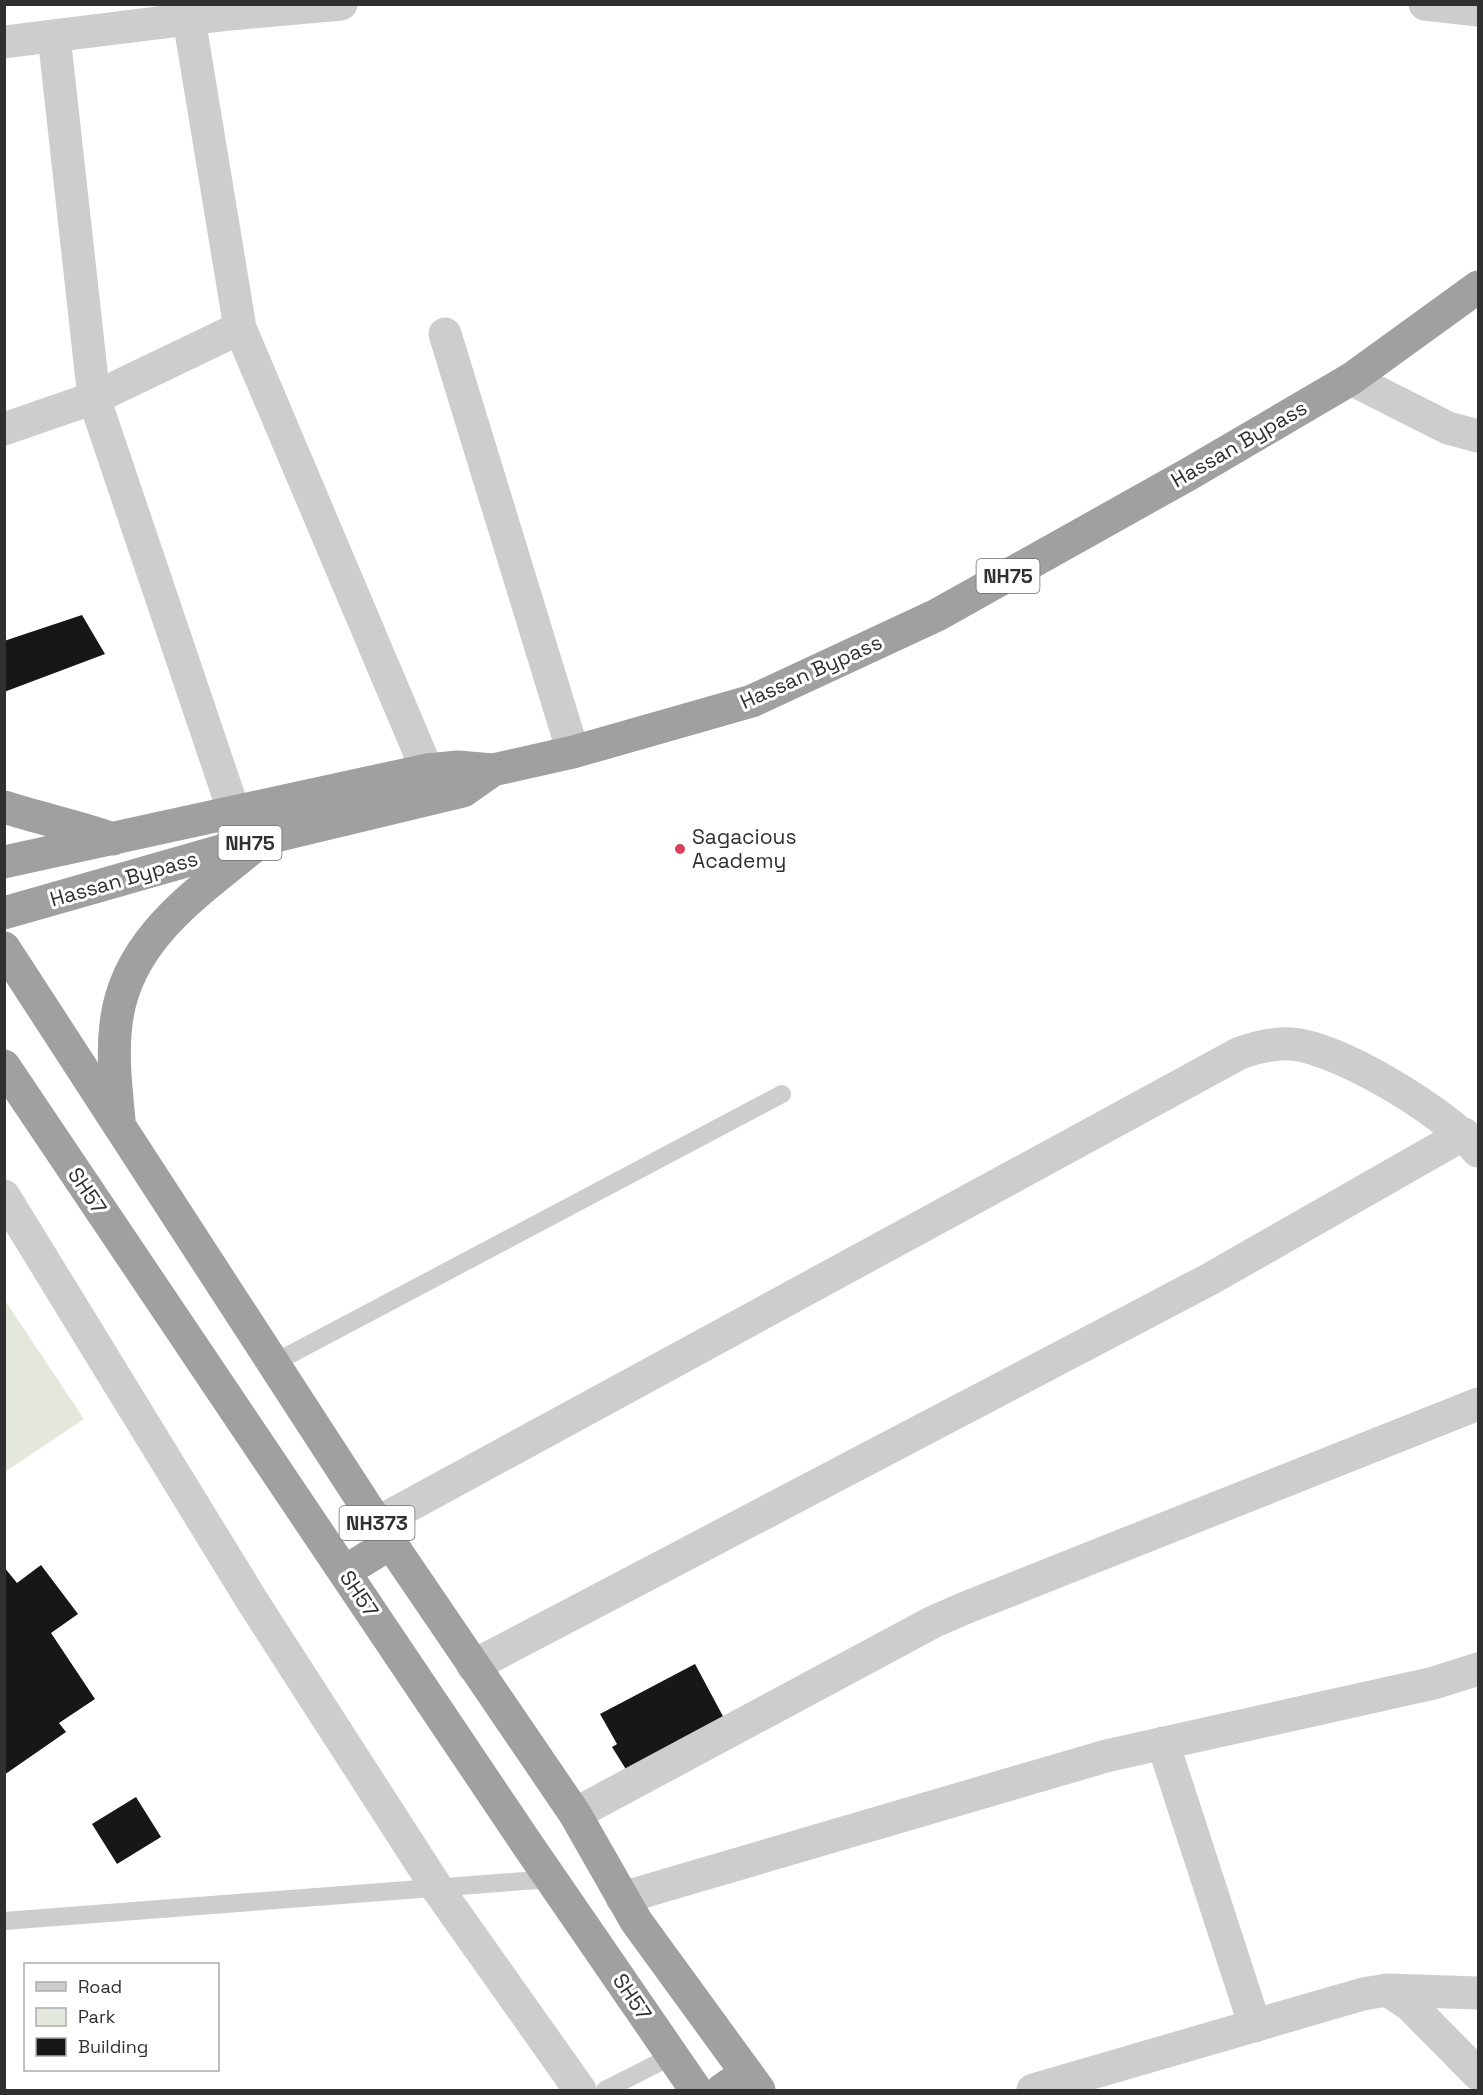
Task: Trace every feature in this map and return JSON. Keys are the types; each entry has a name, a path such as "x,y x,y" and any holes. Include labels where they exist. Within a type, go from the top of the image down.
{"highway":[{"name":"Hassan Bypass","path":"4,913 263,839 464,791 493,770 573,752 752,701 938,615 1189,474 1351,379 1479,287"},
{"name":"NH75","path":"4,862 427,770 458,767 493,770"},
{"path":"4,807 41,819 72,824 113,839"},
{"path":"120,1125 114,1061 116,1022 124,987 138,956 166,919 263,839"},
{"name":"NH373","path":"4,948 384,1533 575,1814 622,1898 743,2085"},
{"name":"SH57","path":"4,1066 13,1100 344,1572 696,2091"},
{"path":"344,1572 384,1533"}],"street":[{"path":"4,42 189,19 341,4"},
{"path":"1425,4 1471,8"},
{"path":"189,19 240,328 427,770"},
{"path":"54,36 93,398 234,812"},
{"path":"4,429 93,398 240,328"},
{"path":"445,334 573,752"},
{"path":"1351,379 1448,428 1479,436"},
{"path":"384,1533 1238,1054 1264,1044 1294,1044 1352,1062 1471,1142 473,1666"},
{"path":"4,1196 251,1599 437,1888 580,2091"},
{"path":"575,1814 933,1622 1479,1404"},
{"path":"622,1898 1106,1756 1434,1683 1479,1669"},
{"path":"1163,1743 1255,2026"},
{"path":"1387,1990 1410,2005 1479,2074"},
{"path":"1033,2091 1363,1994 1387,1990 1479,1993"}],"lane":[{"path":"274,1363 782,1094"},
{"path":"4,1921 551,1879"},
{"path":"605,2091 672,2056"}],"green space":[{"path":"4,1299 84,1419 5,1472 4,1472"}],"building":[{"path":"82,615 105,654 4,692 4,641"},
{"path":"41,1565 78,1614 51,1633 95,1699 59,1723 66,1732 4,1775 4,1567 17,1583"},
{"path":"695,1664 725,1720 627,1771 612,1747 617,1744 600,1714"},
{"path":"136,1797 161,1837 117,1864 92,1824"}],"place":[{"name":"Sagacious Academy","path":"680,849"}]}
